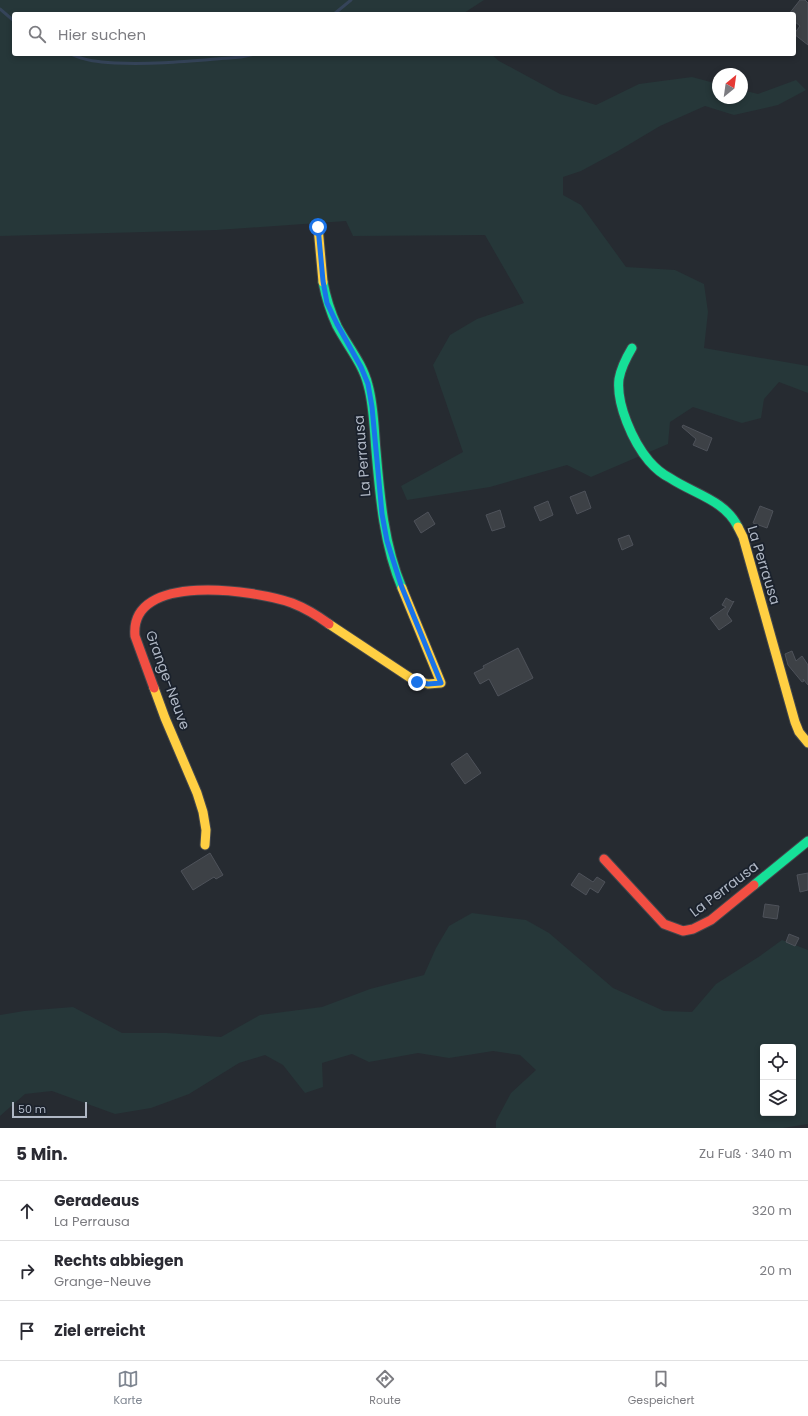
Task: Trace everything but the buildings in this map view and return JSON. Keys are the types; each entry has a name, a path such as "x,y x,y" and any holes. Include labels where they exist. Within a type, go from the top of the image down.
{"street":[{"name":"La Perrausa","path":"318,227 323,281 327,303 361,367 368,384 372,407 382,514 387,541 401,585 441,683"},
{"name":"La Perrausa","path":"632,348 620,372 618,389 633,435 642,453 656,468 666,476 720,504 735,520 743,537 795,722 799,732 808,743"},
{"name":"Grange-Neuve","path":"205,845 207,832 200,803 188,770 159,703 135,636 135,619 140,611 150,602 172,593 192,591 228,592 270,597 282,600 300,606 314,614 417,682 428,684 441,683"},
{"name":"La Perrausa","path":"604,860 664,924 676,930 687,931 699,927 711,920 808,841"}],"shaded area":[{"path":"0,0 484,0 466,12 12,12 12,56 493,56 499,61 560,94 596,105 639,84 692,77 712,82 712,104 748,104 748,92 758,94 796,80 806,90 778,105 734,115 705,106 660,126 581,171 563,177 563,195 581,205 626,267 675,270 704,284 708,312 704,348 808,366 808,393 779,382 764,399 761,418 742,423 693,407 670,422 668,444 591,477 567,465 490,487 407,500 401,486 463,452 433,365 450,335 477,319 524,303 485,235 353,236 346,221 217,230 0,236"},
{"path":"472,913 526,920 549,933 613,988 664,1011 692,1012 716,984 782,940 808,950 808,1124 783,1128 496,1128 496,1121 511,1093 536,1070 520,1055 493,1051 449,1058 418,1053 369,1062 352,1054 322,1063 323,1087 305,1093 283,1065 265,1055 239,1063 189,1094 151,1108 115,1114 52,1091 25,1094 0,1116 0,1015 24,1011 73,1007 122,1033 167,1033 221,1037 260,1015 322,1007 370,989 424,975 436,948 449,926"}],"waterway":[{"path":"336,12 351,0"},
{"path":"0,9 12,19"},
{"path":"76,56 93,61 110,63 162,63 246,56"}],"traffic: fast":[{"path":"323,282 328,304 337,326 359,362 366,377 373,409 379,486 384,521 391,555 402,588"},
{"path":"632,348 621,371 619,389 623,411 637,444 649,461 659,471 679,484 717,504 725,510 738,527"},
{"path":"754,885 808,841"}],"traffic: slow":[{"path":"318,227 323,282"},
{"path":"738,527 743,537 795,722 799,732 808,743"},
{"path":"329,624 412,679 428,684 441,683 402,588"},
{"path":"154,688 197,793 203,812 206,830 205,845"}],"traffic: jam":[{"path":"154,688 135,636 139,615 152,602 172,594 197,590 224,591 274,598 302,607 329,624"},
{"path":"604,859 664,924 683,931 693,929 711,920 754,885"}],"route":[{"path":"318,227 323,281 327,303 331,313 354,353 368,384 376,445 380,499 390,553 401,585 441,683 428,684 417,682"}]}
